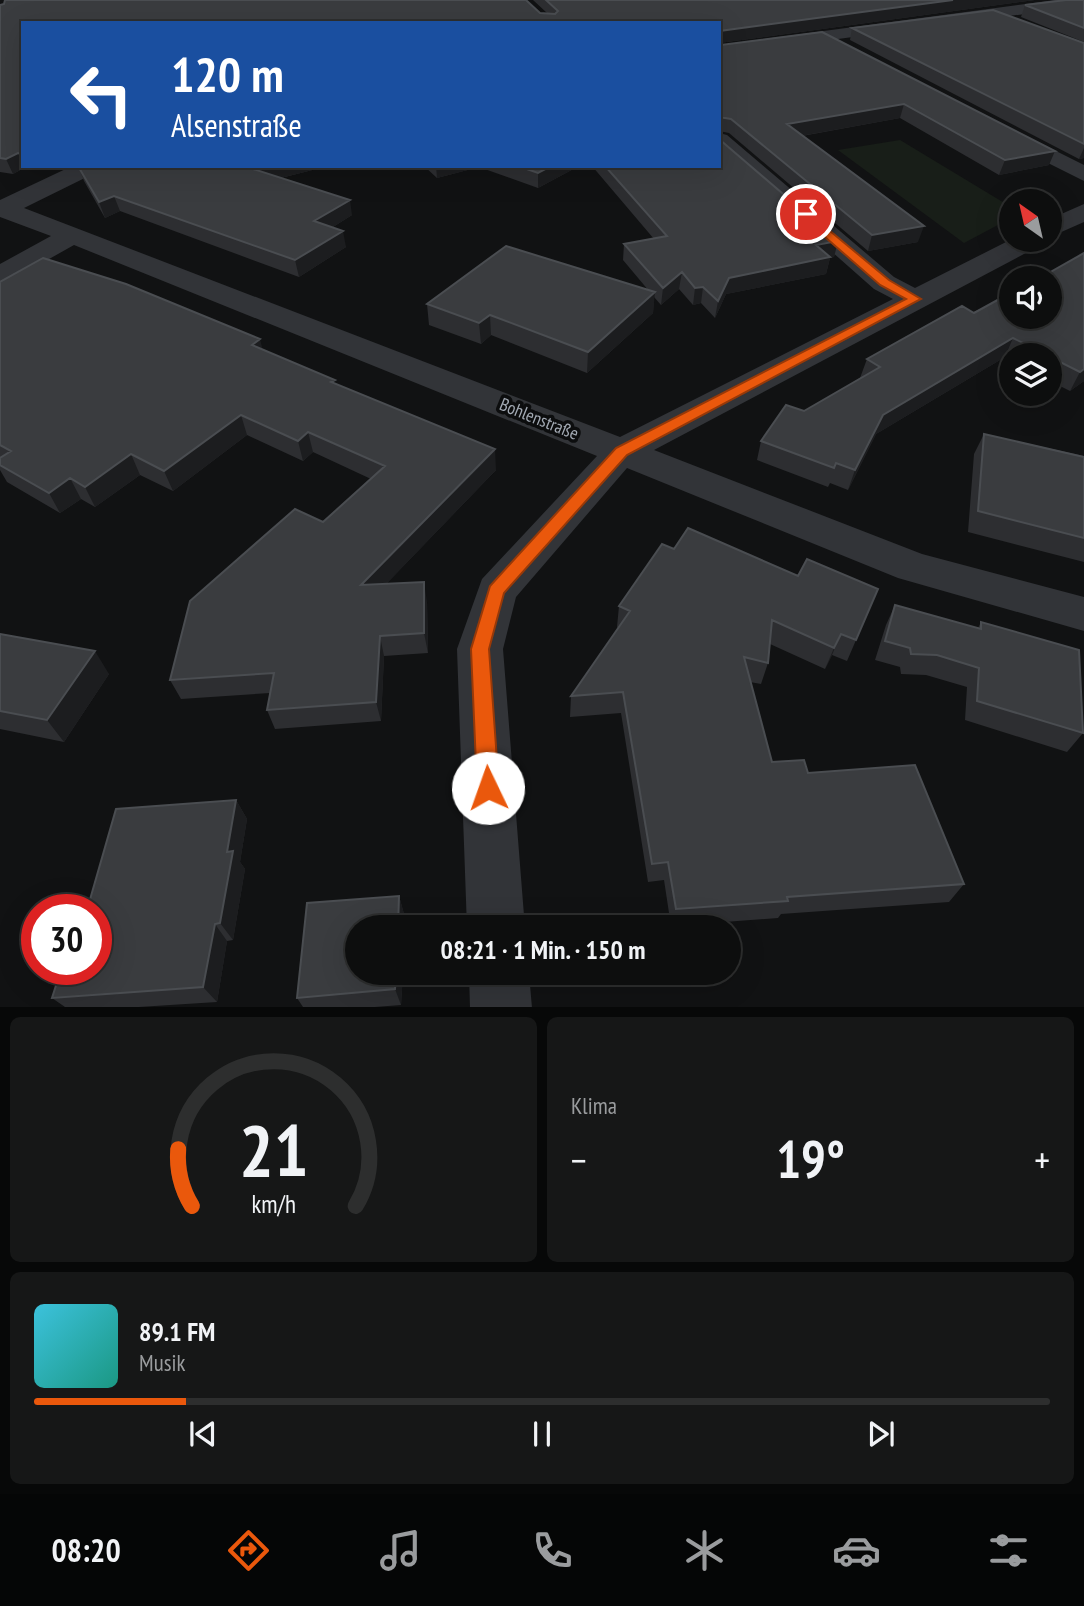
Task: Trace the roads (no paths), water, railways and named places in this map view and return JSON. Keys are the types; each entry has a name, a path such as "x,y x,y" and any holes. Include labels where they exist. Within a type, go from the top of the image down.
{"street":[{"path":"721,50 1084,1"},
{"path":"990,13 1025,28"},
{"path":"822,36 858,55"},
{"path":"989,124 1084,174"},
{"path":"721,142 884,283 915,299"},
{"path":"1,209 87,168"},
{"name":"Bohlenstraße","path":"1,209 74,235 913,567 1084,614"},
{"path":"1062,223 1084,212"},
{"path":"0,275 74,235"},
{"path":"495,915 480,649 496,590 621,452 1007,252"},
{"path":"500,985 501,1007"}]}
